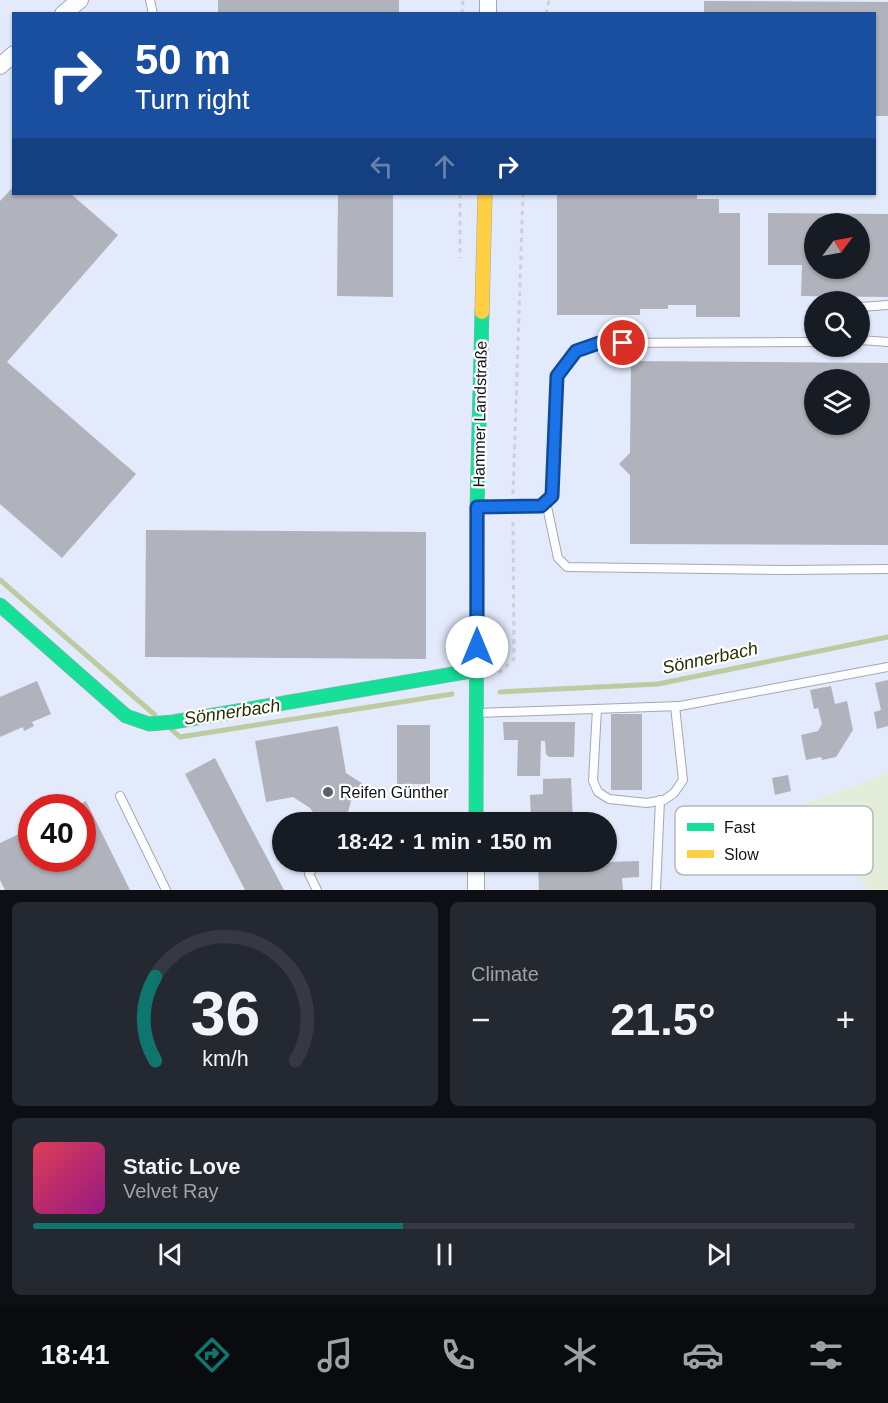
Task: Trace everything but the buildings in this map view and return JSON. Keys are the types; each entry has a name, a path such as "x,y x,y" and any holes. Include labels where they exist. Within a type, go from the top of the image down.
{"street":[{"path":"65,12 80,0"},
{"path":"0,66 12,56"},
{"name":"Hammer Landstraße","path":"477,812 477,507 485,195"},
{"path":"0,605 126,716 149,724 173,722 477,670"},
{"path":"476,872 476,890"}],"lane":[{"path":"870,306 888,305"},
{"path":"870,341 888,342"},
{"path":"477,507 541,506 552,496 557,376 576,351 599,343 804,342"},
{"path":"546,502 558,558 567,567 888,569"},
{"path":"477,713 675,706 888,667"},
{"path":"597,709 594,781 598,792 609,799 647,803 674,793 683,780 675,706"},
{"path":"120,795 166,890"},
{"path":"656,890 660,800"},
{"path":"310,872 309,874 316,890"}],"shaded area":[{"path":"0,0 888,0 888,773 802,806 675,806 675,875 856,875 868,890 0,890"}],"green space":[{"path":"888,773 888,890 868,890 856,875 873,875 873,806 801,805"}],"waterway":[{"name":"Sönnerbach","path":"0,580 155,715"},
{"name":"Sönnerbach","path":"500,692 658,684 888,637"},
{"name":"Sönnerbach","path":"171,729 180,737 452,694"}],"traffic: fast":[{"path":"476,812 477,507 482,312"},
{"path":"0,605 126,716 149,724 173,722 477,670"}],"traffic: slow":[{"path":"482,312 485,195"}],"place":[{"name":"Reifen Günther","path":"328,792"}],"route":[{"path":"477,647 477,507 541,506 552,496 557,376 576,351 599,343 623,343"}]}
